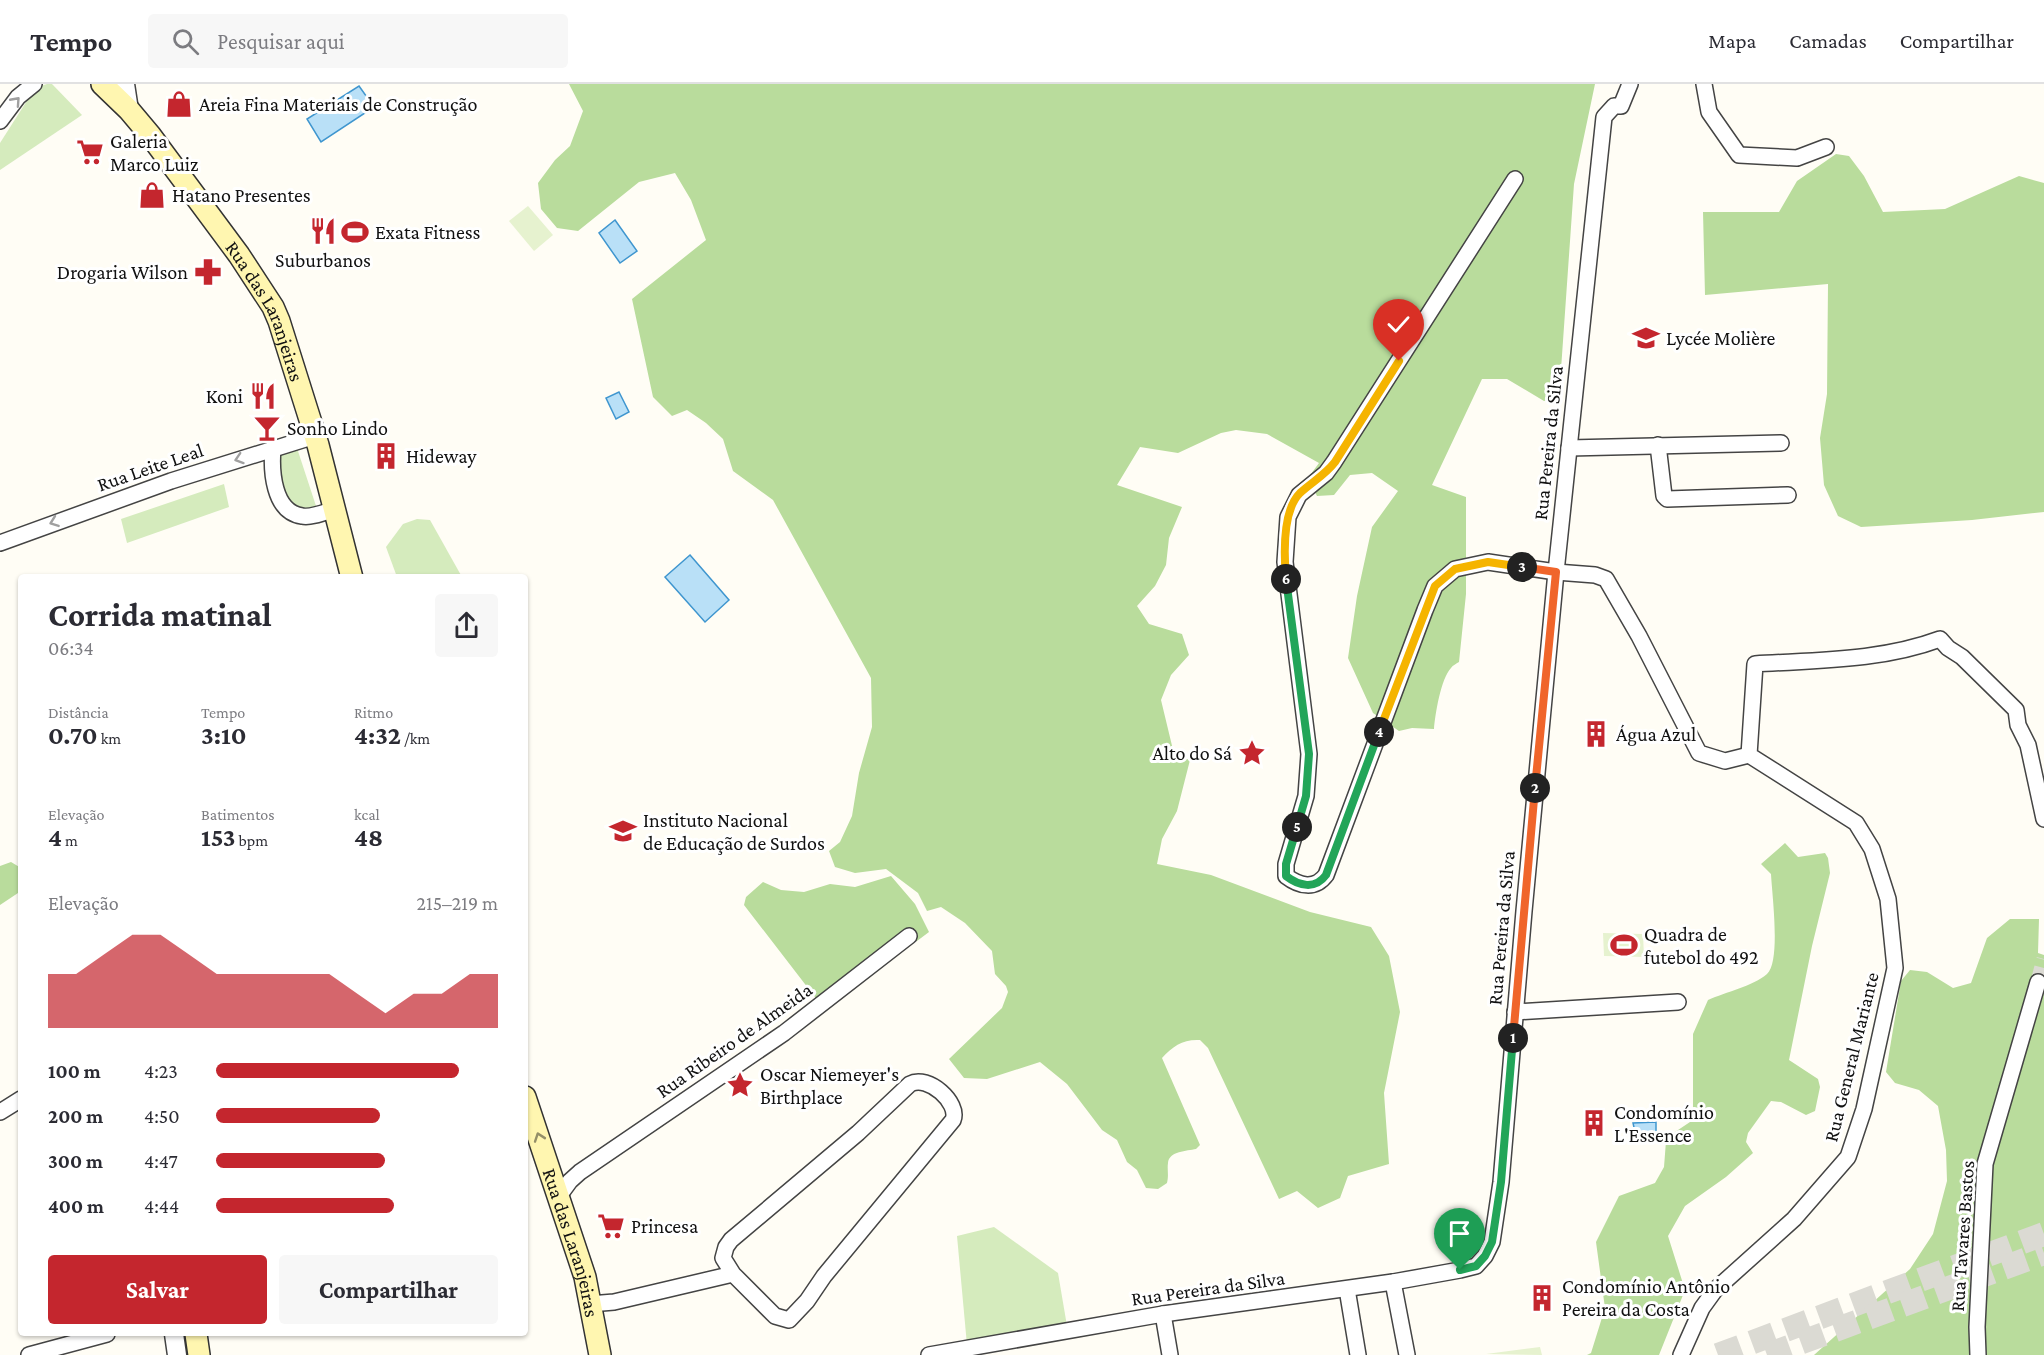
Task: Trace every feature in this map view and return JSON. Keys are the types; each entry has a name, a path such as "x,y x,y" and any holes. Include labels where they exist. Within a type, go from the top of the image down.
{"main road":[{"name":"Rua das Laranjeiras","path":"102,84 129,110 150,135 239,255 273,307 315,436 351,574"},
{"name":"Rua das Laranjeiras","path":"528,1106 585,1277 600,1355"}],"street":[{"path":"0,121 18,97 34,84"},
{"path":"125,84 129,110"},
{"name":"Rua Pereira da Silva","path":"929,1355 1163,1314 1393,1282 1476,1266 1485,1256 1492,1242 1501,1182 1556,572 1604,117 1614,106 1621,106 1630,84"},
{"path":"1704,84 1709,112 1739,154 1797,158 1826,147"},
{"path":"1515,179 1326,473 1299,495 1288,517 1285,562 1309,754 1306,796 1286,864 1286,876 1296,884 1311,886 1322,881 1326,875 1435,586 1455,569 1488,562 1595,575 1606,579 1639,636 1699,753 1725,761 1749,755 1755,664 1875,656 1915,648 1940,639 1948,648 1962,657 2016,710 2018,725 2028,745 2041,795 2044,819"},
{"name":"Rua Leite Leal","path":"0,543 171,481 315,436"},
{"path":"1569,448 1781,443"},
{"path":"1658,445 1662,487 1667,499 1788,495"},
{"path":"273,448 274,483 282,502 291,513 303,517 335,509"},
{"name":"Rua General Mariante","path":"1681,1355 1702,1308 1715,1290 1794,1219 1848,1157 1864,1109 1896,968 1888,899 1872,849 1865,835 1856,823 1749,755"},
{"name":"Rua Ribeiro de Almeida","path":"559,1196 580,1172 784,1034 909,936"},
{"name":"Rua Tavares Bastos","path":"1978,1355 1985,1164 2038,982"},
{"path":"1515,1012 1678,1002"},
{"path":"916,1080 930,1083 953,1106 956,1113 953,1120 824,1276 807,1301 789,1320 776,1316 733,1274 723,1258 731,1240 858,1132 910,1084 916,1080"},
{"path":"0,1112 18,1101"},
{"path":"549,1167 580,1172"},
{"path":"590,1304 614,1302 733,1274"},
{"path":"1393,1282 1407,1355"},
{"path":"1347,1289 1358,1355"},
{"path":"1163,1314 1170,1355"},
{"path":"29,1355 72,1349 102,1336"}],"green space":[{"path":"52,84 82,115 0,170 0,143 30,96 38,87"},
{"path":"569,84 1595,84 1574,184 1559,398 1544,401 1507,379 1482,379 1432,485 1466,497 1466,594 1459,662 1447,673 1441,688 1434,729 1412,728 1399,731 1373,713 1348,658 1357,596 1372,527 1398,491 1372,473 1350,475 1334,495 1317,496 1308,478 1319,463 1267,434 1236,430 1221,433 1178,453 1140,447 1117,485 1182,507 1169,538 1166,565 1155,586 1137,606 1149,624 1182,634 1189,655 1171,675 1161,700 1174,754 1190,760 1177,811 1162,839 1157,864 1211,875 1310,912 1371,927 1389,956 1400,1012 1384,1093 1389,1164 1348,1176 1340,1198 1318,1208 1297,1191 1279,1199 1208,1048 1200,1040 1194,1040 1179,1044 1162,1058 1200,1145 1196,1149 1179,1152 1169,1159 1167,1183 1158,1189 1146,1188 1137,1170 1127,1162 1117,1140 1102,1130 1067,1084 1040,1062 987,1079 964,1078 949,1059 1002,1008 1008,992 1006,986 995,974 992,951 965,923 941,907 927,911 918,893 886,869 855,873 835,867 829,851 840,842 852,816 859,773 872,727 871,678 773,500 733,471 723,439 706,423 687,410 672,416 653,397 632,299 706,240 691,200 675,173 639,182 578,231 557,228 541,209 538,183 555,160 570,146 583,111"},
{"path":"1836,154 1849,156 1864,176 1883,212 1945,209 2019,176 2044,183 2044,512 1972,520 1861,527 1838,516 1824,485 1820,438 1827,394 1828,284 1705,295 1703,212 1779,212 1797,181"},
{"path":"528,206 553,235 534,251 509,221"},
{"path":"296,445 316,506 310,513 298,511 281,493 276,465 281,452"},
{"path":"224,484 229,507 127,543 121,519"},
{"path":"417,519 430,520 460,574 396,574 386,547 403,524"},
{"path":"1785,843 1798,857 1825,853 1830,873 1812,946 1789,1060 1818,1079 1820,1087 1815,1111 1806,1115 1781,1102 1771,1101 1748,1133 1746,1142 1753,1153 1726,1177 1685,1206 1668,1236 1685,1290 1659,1355 1587,1355 1591,1353 1605,1308 1596,1242 1619,1196 1655,1183 1664,1167 1666,1141 1693,1120 1693,1034 1708,1000 1754,982 1767,974 1771,967 1775,942 1771,874 1761,864"},
{"path":"11,862 18,866 18,893 0,905 0,866"},
{"path":"891,876 915,904 929,932 917,941 910,932 818,1001 744,905 746,897 763,882 781,890 804,892 830,884 855,887"},
{"path":"2010,919 2039,919 2038,953 2044,955 2044,1355 1814,1355 1910,1269 1933,1234 1947,1181 1946,1150 1938,1106 1919,1090 1895,1083 1886,1072 1901,981 1910,970 1927,972 1953,988 1971,983 1987,938"},
{"name":"Quadra de futebol do 492","path":"1603,933 1643,934 1644,957 1604,956"},
{"path":"994,1227 1058,1273 1067,1326 967,1345 957,1236"},
{"path":"1540,1347 1542,1355 1486,1354"}],"water":[{"path":"359,86 374,107 321,142 307,119"},
{"path":"615,220 637,251 620,263 599,233"},
{"path":"619,392 629,412 616,419 606,398"},
{"path":"690,555 729,600 705,622 665,577"},
{"path":"1656,1122 1656,1132 1639,1134 1635,1132 1633,1123"}],"tunnel":[{"path":"2038,982 2044,959"},
{"path":"1718,1355 2044,1234"},
{"path":"1767,1355 2044,1253"}],"place":[{"name":"Areia Fina Materiais de Construção","path":"179,104"},
{"name":"Galeria Marco Luiz","path":"90,152"},
{"name":"Hatano Presentes","path":"152,195"},
{"name":"Suburbanos","path":"323,231"},
{"name":"Exata Fitness","path":"355,232"},
{"name":"Drogaria Wilson","path":"208,272"},
{"name":"Lycée Molière","path":"1646,338"},
{"name":"Koni","path":"263,396"},
{"name":"Sonho Lindo","path":"267,428"},
{"name":"Hideway","path":"386,456"},
{"name":"Água Azul","path":"1596,734"},
{"name":"Alto do Sá","path":"1252,753"},
{"name":"Instituto Nacional de Educação de Surdos","path":"623,831"},
{"name":"Quadra de futebol do 492","path":"1624,945"},
{"name":"Oscar Niemeyer's Birthplace","path":"740,1085"},
{"name":"Condomínio L'Essence","path":"1594,1123"},
{"name":"Princesa","path":"611,1226"},
{"name":"Condomínio Antônio Pereira da Costa","path":"1542,1298"}],"route":[{"path":"1399,361 1335,462 1326,473 1299,495 1288,517 1285,562 1309,754 1306,796 1286,864 1286,876 1296,884 1311,886 1322,881 1326,875 1435,586 1455,569 1488,562 1556,572 1501,1182 1492,1242 1485,1256 1476,1266 1460,1270"}]}
